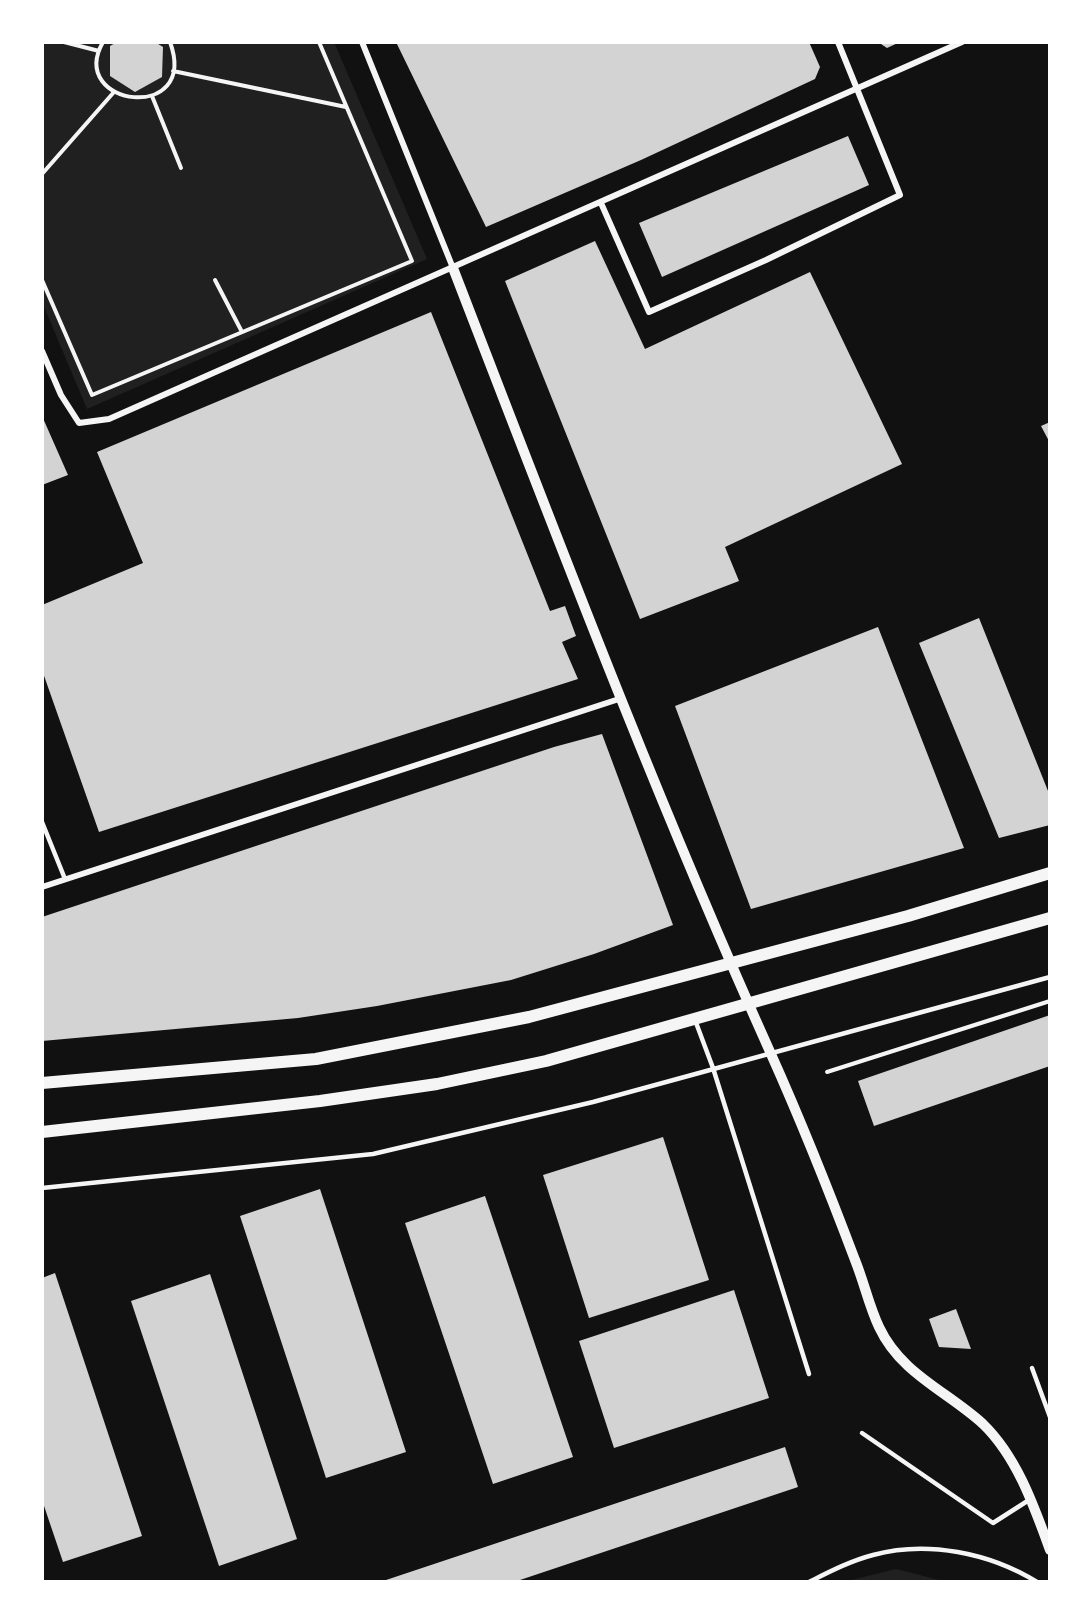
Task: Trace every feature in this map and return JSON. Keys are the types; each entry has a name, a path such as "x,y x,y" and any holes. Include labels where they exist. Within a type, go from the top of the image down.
{"main road":[{"path":"42,1083 316,1059 529,1017 729,964 1050,873"},
{"path":"42,1132 320,1101 437,1084 546,1061 1050,918"}],"street":[{"path":"362,42 453,268 619,699 729,964 771,1054 856,1262 879,1327 890,1346 916,1375 955,1402 998,1440 1031,1499 1050,1550"},
{"path":"601,203 649,312 766,260 900,195 838,42"},
{"path":"42,351 61,395 79,423 109,418 962,42"},
{"path":"42,887 619,699"}],"lane":[{"path":"42,822 65,879"},
{"path":"42,1188 373,1154 518,1121 1050,977"},
{"path":"694,1018 713,1068 809,1374"},
{"path":"1032,1368 1050,1417"},
{"path":"862,1432 993,1523 1031,1499"},
{"path":"809,1582 873,1555 911,1549 985,1558 1012,1566 1037,1582"}],"path":[{"path":"64,42 99,51"},
{"path":"103,42 99,51 99,71 114,93 126,98 139,99 152,96 163,89 173,71 175,54 170,42"},
{"path":"42,280 92,394 412,261 319,42"},
{"path":"173,71 346,107"},
{"path":"42,174 114,93"},
{"path":"152,96 181,168"},
{"path":"215,280 242,332"},
{"path":"827,1071 1050,1001"}],"shaded area":[{"path":"42,42 334,42 427,259 87,409 42,302"},
{"path":"896,1569 947,1582 843,1582"}],"building":[{"path":"117,42 155,42 163,47 162,77 135,92 110,76 110,46"},
{"path":"396,42 809,42 820,67 815,79 641,160 486,227"},
{"path":"878,42 900,42 887,48"},
{"path":"848,136 869,185 662,277 639,223"},
{"path":"595,241 645,349 810,272 902,464 725,547 739,581 640,619 505,281"},
{"path":"431,312 550,611 565,606 576,636 562,642 578,679 99,832 42,670 42,605 143,563 97,452"},
{"path":"42,416 68,475 42,485"},
{"path":"1050,422 1050,443 1041,426"},
{"path":"979,618 1050,796 1050,825 999,838 919,643"},
{"path":"878,627 964,848 751,909 675,706"},
{"path":"602,734 673,925 594,954 511,980 377,1006 298,1018 42,1041 42,917 554,747"},
{"path":"1050,1015 1050,1066 874,1126 858,1081"},
{"path":"663,1137 709,1280 589,1318 543,1175"},
{"path":"320,1189 406,1452 326,1478 240,1216"},
{"path":"485,1196 573,1457 493,1484 405,1223"},
{"path":"55,1273 142,1536 63,1562 42,1500 42,1278"},
{"path":"210,1274 297,1539 219,1566 131,1301"},
{"path":"734,1290 769,1398 614,1448 579,1341"},
{"path":"956,1309 971,1349 939,1347 929,1319"},
{"path":"785,1447 798,1487 514,1582 380,1582"}]}
